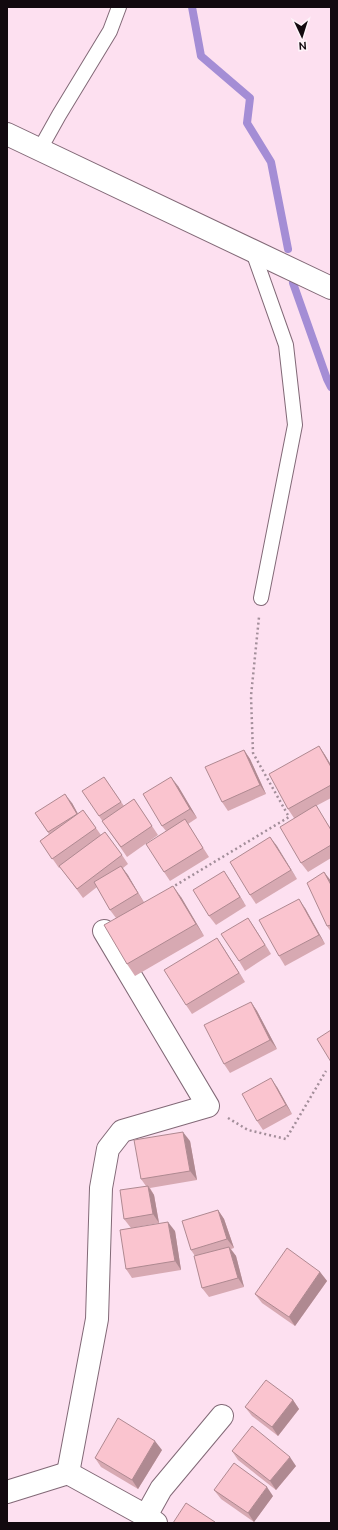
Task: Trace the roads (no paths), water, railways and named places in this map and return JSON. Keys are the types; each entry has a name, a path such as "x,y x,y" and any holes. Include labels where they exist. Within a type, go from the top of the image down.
{"street":[{"path":"7,134 331,288"},
{"path":"68,1473 97,1319 101,1188 108,1149 122,1131 208,1106 104,931"},
{"path":"7,1492 68,1473 151,1520 161,1489 222,1416"}],"lane":[{"path":"40,149 110,31 119,7"},
{"path":"252,250 286,345 295,425 261,598"}],"waterway":[{"path":"192,7 201,56 250,98 247,123 271,162 288,249"},
{"path":"293,283 331,387"}]}
